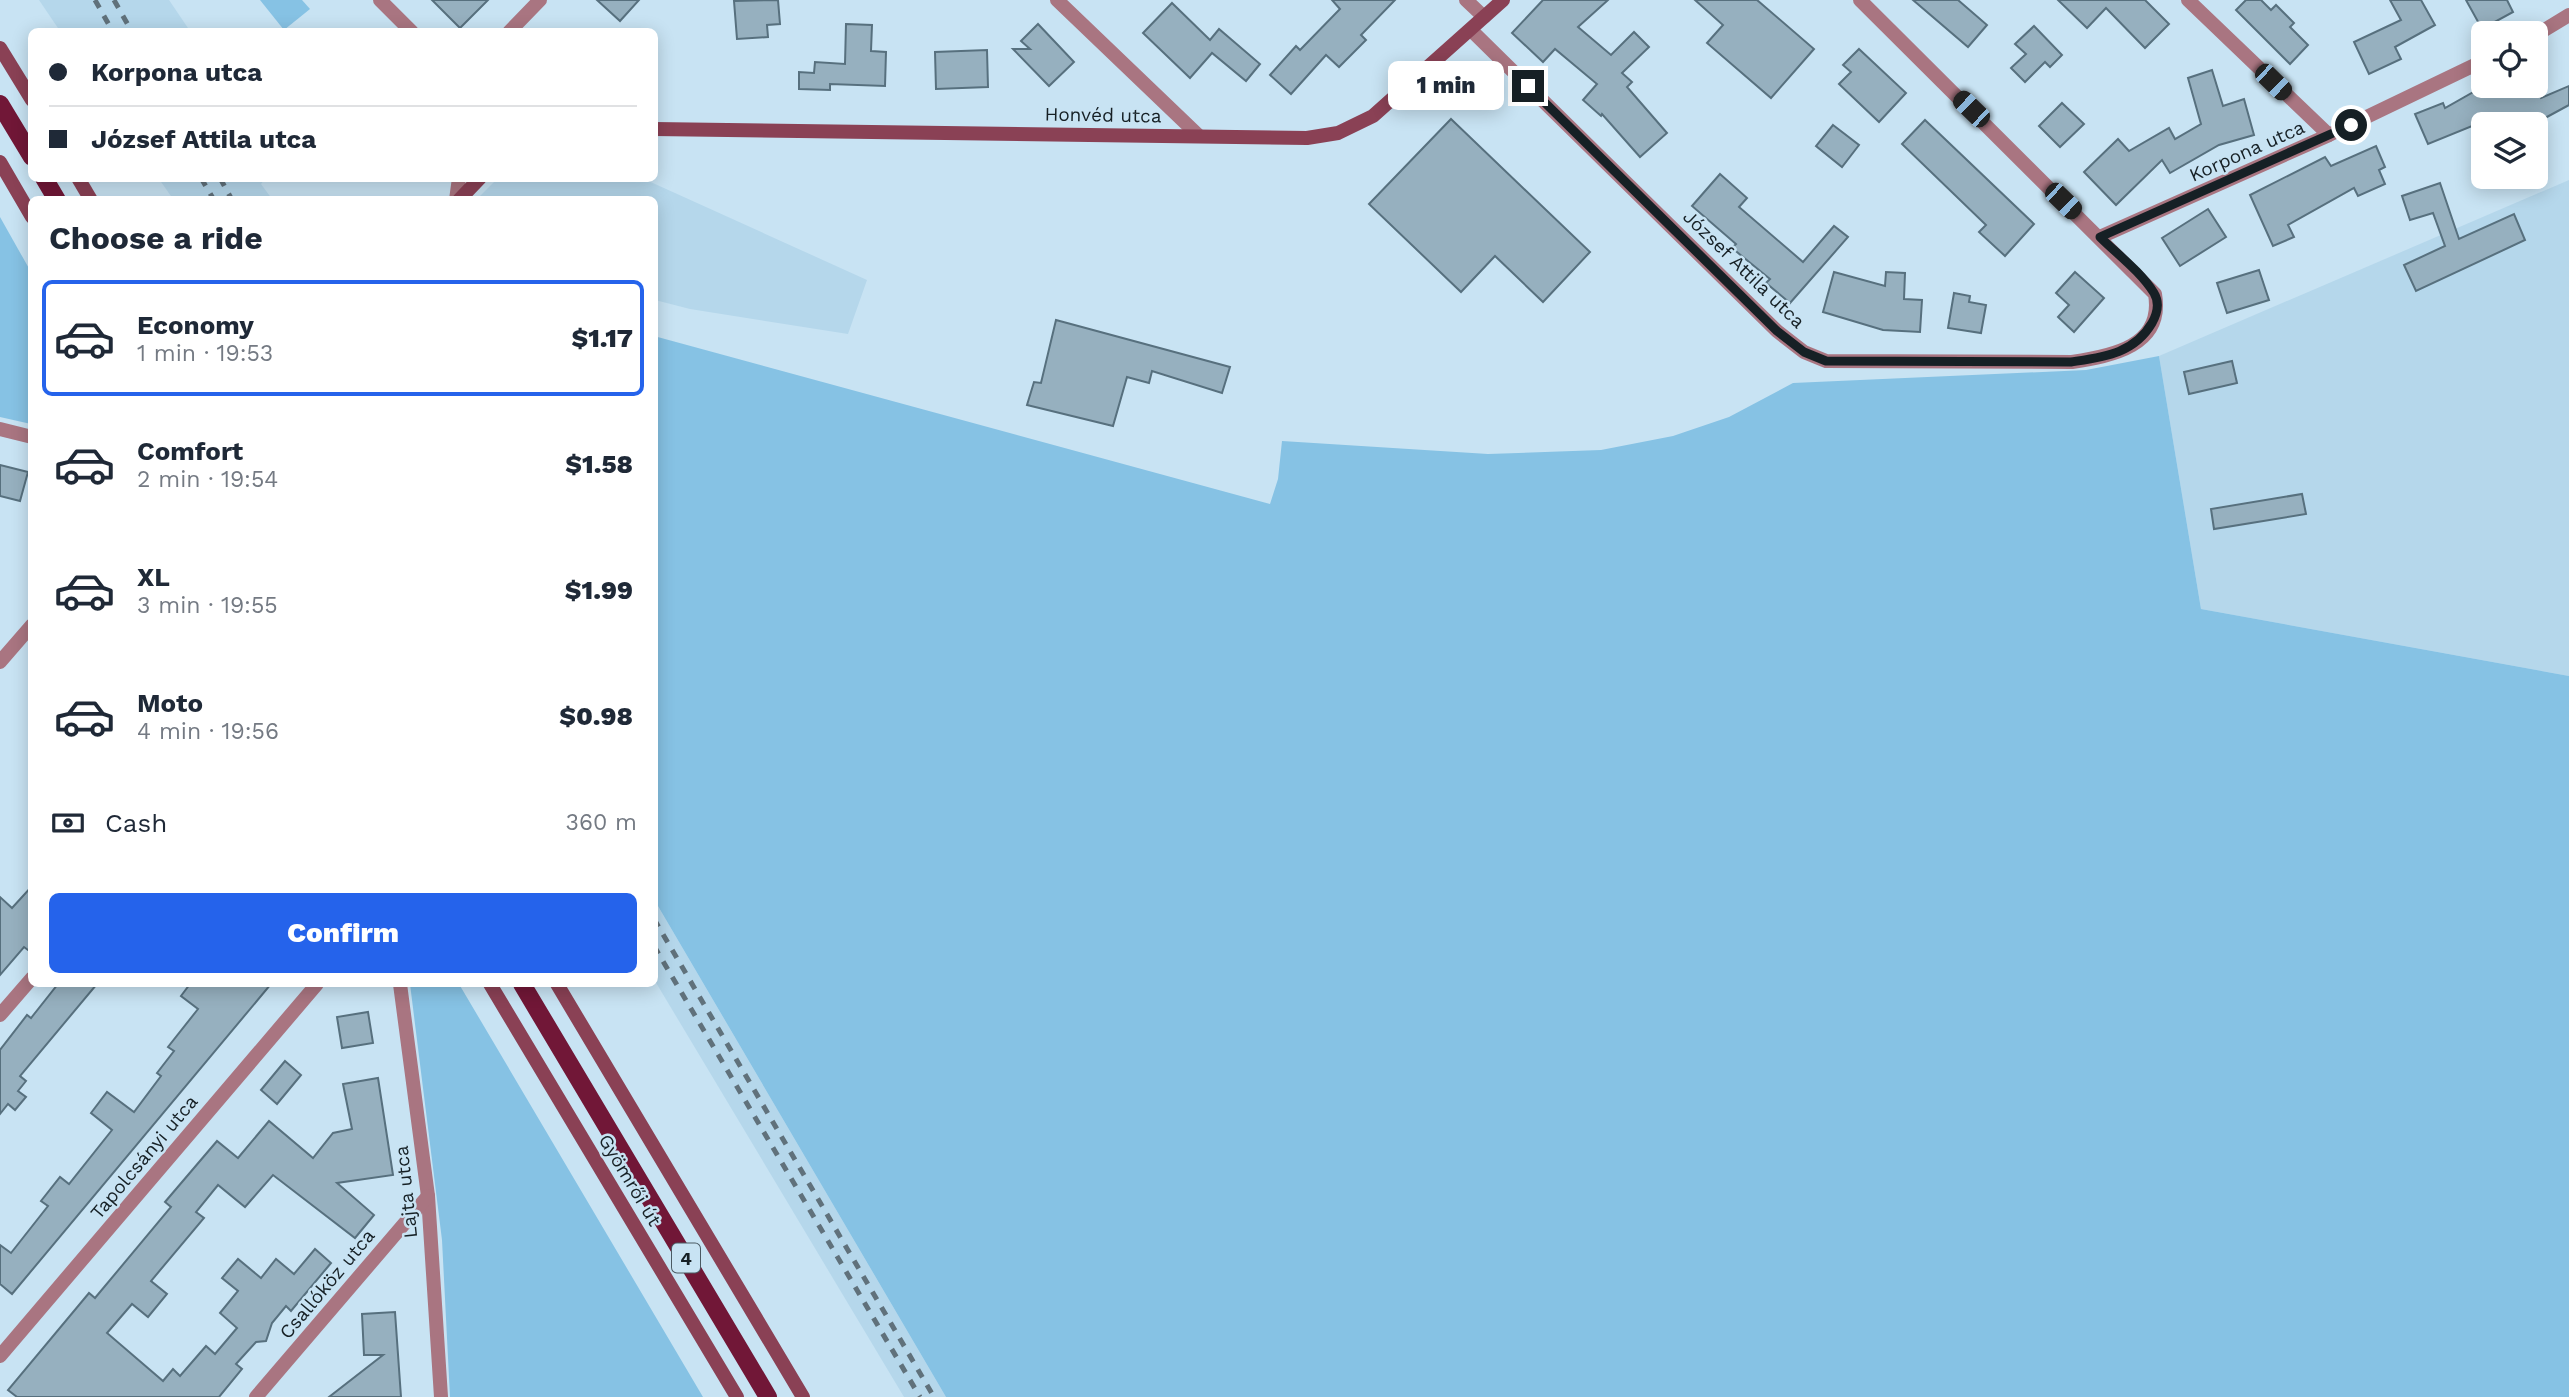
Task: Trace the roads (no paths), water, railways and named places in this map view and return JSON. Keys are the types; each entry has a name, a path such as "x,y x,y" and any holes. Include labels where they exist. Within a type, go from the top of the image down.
{"main road":[{"path":"0,104 28,150"},
{"name":"4","path":"524,987 768,1397"}],"street":[{"path":"513,28 540,0"},
{"path":"1058,0 1198,135"},
{"path":"1466,0 1484,18"},
{"name":"Honvéd utca","path":"658,129 1307,138 1338,133 1381,111 1503,0"},
{"name":"József Attila utca","path":"1471,30 1777,331 1804,352 1826,361 2071,362 2109,356 2132,346 2146,332 2158,312 2155,294 1860,0"},
{"path":"2198,3 2329,135"},
{"path":"386,5 408,28"},
{"path":"2548,28 2569,15"},
{"path":"0,48 28,94"},
{"name":"Korpona utca","path":"2100,237 2329,135 2471,67"},
{"path":"0,162 28,210"},
{"path":"461,196 476,182"},
{"path":"0,429 28,436"},
{"path":"0,662 28,630"},
{"path":"0,1015 28,983"},
{"name":"Tapolcsányi utca","path":"0,1356 314,987"},
{"name":"Lajta utca","path":"400,987 428,1196 442,1397"},
{"name":"Gyömrői út","path":"492,987 737,1397"},
{"name":"Gyömrői út","path":"560,987 803,1397"},
{"name":"Csallóköz utca","path":"256,1397 428,1196"}],"railway":[{"path":"95,0 111,28"},
{"path":"114,0 130,28"},
{"path":"203,182 212,196"},
{"path":"222,182 230,196"},
{"path":"658,926 934,1397"},
{"path":"658,953 920,1397"}]}
